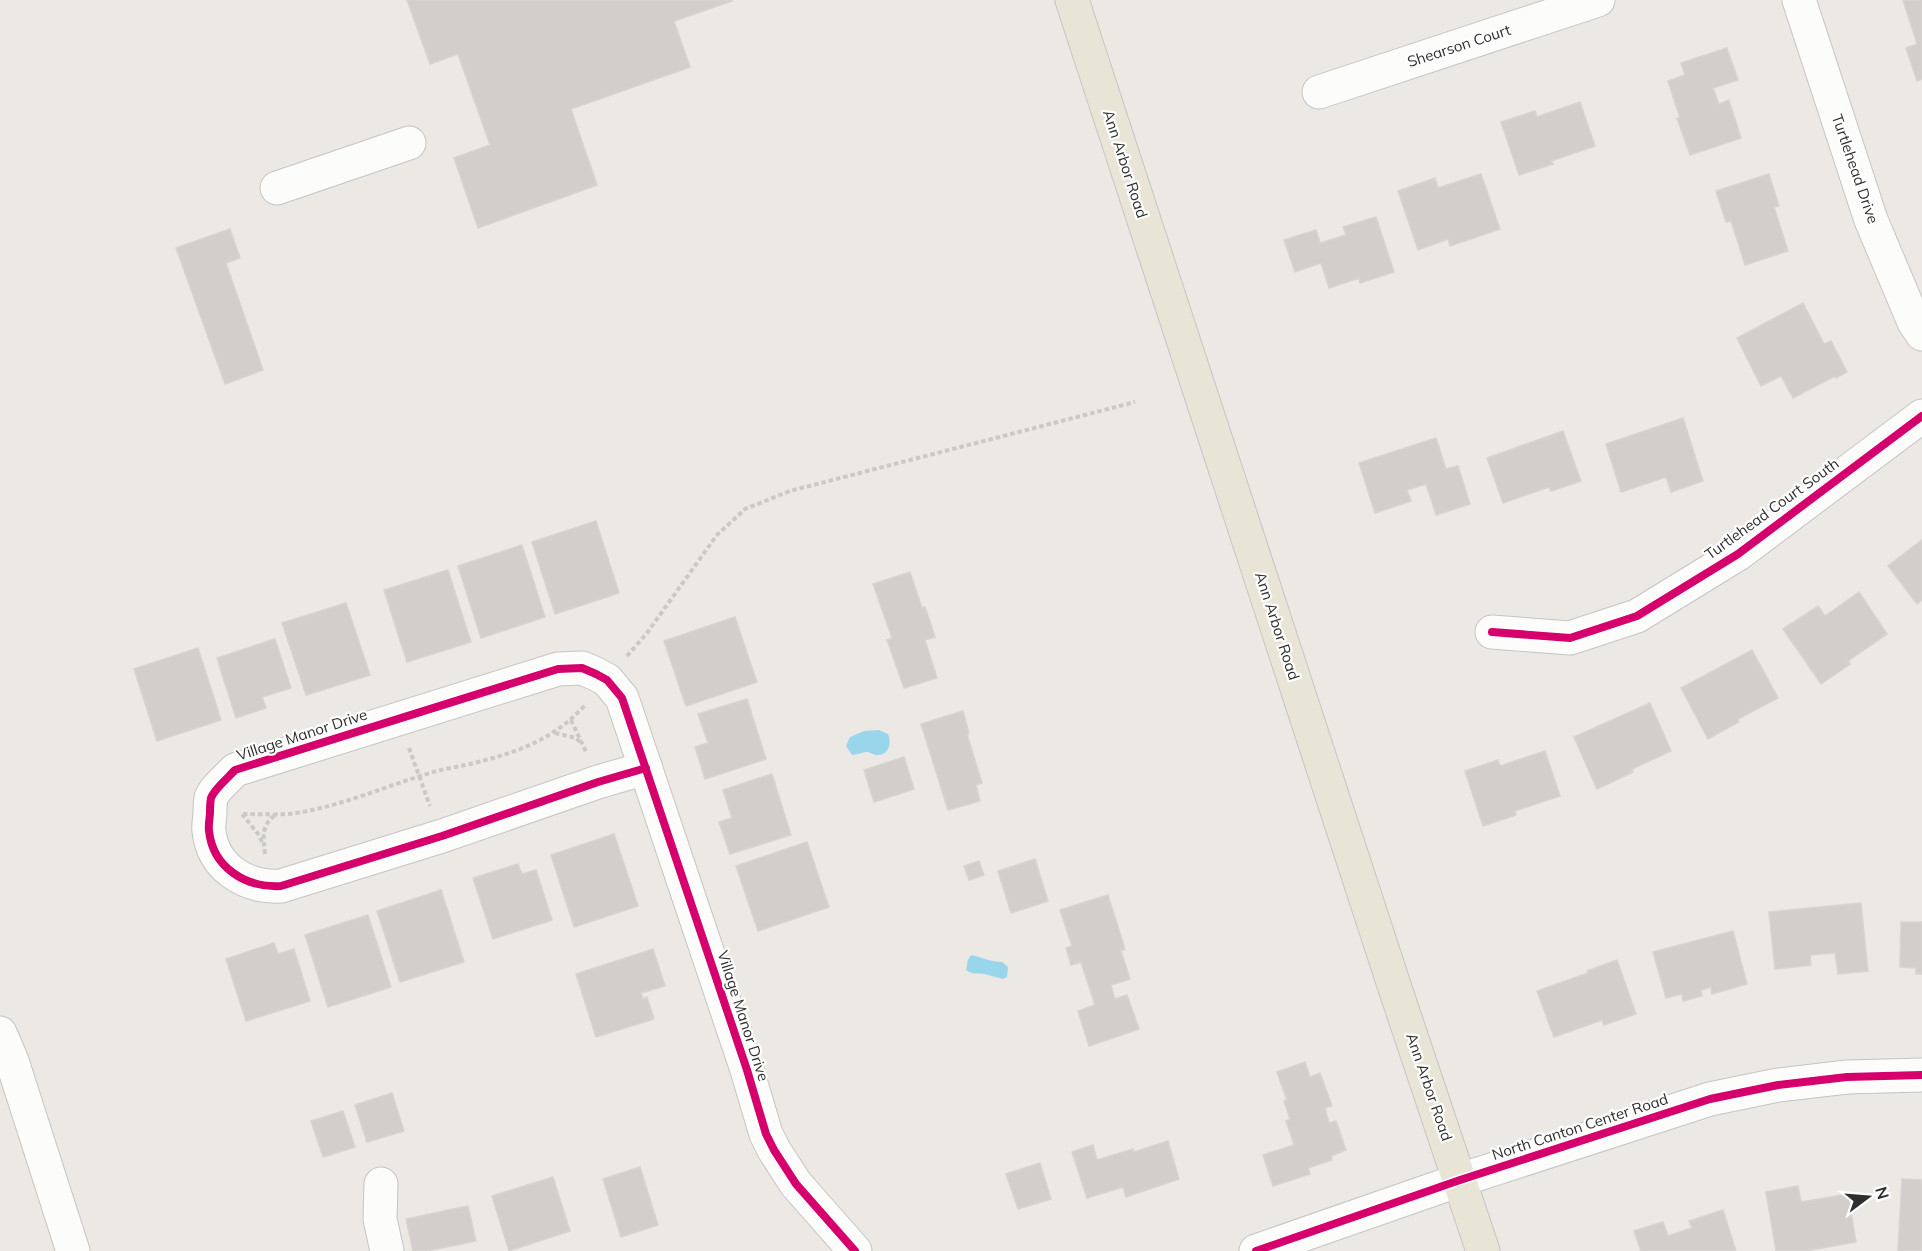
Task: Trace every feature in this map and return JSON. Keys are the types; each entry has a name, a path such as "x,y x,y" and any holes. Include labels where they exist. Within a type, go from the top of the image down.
{"main road":[{"name":"Ann Arbor Road","path":"1072,0 1483,1251"}],"street":[{"name":"Shearson Court","path":"1319,92 1598,0"},
{"name":"Turtlehead Drive","path":"1799,0 1871,220 1914,322 1922,334"},
{"path":"276,188 409,143"},
{"name":"Turtlehead Court South","path":"1492,632 1570,638 1637,616 1738,554 1922,416"},
{"name":"Village Manor Drive","path":"646,768 598,782 442,837 281,886 267,887 247,882 232,873 220,861 209,830 211,796 235,770 558,669 582,668 607,680 622,698 646,768 743,1059 766,1134 796,1185 855,1251"},
{"path":"0,1033 12,1061 72,1251"},
{"name":"North Canton Center Road","path":"1256,1251 1460,1180 1710,1099 1778,1085 1847,1077 1922,1075"},
{"path":"381,1184 380,1219 387,1251"}],"path":[{"path":"620,664 646,633 717,535 745,508 790,491 1135,402"},
{"path":"236,812 275,814 317,808 419,776 510,753 554,733 571,720 589,701"},
{"path":"571,720 586,754"},
{"path":"554,733 576,738 583,744"},
{"path":"406,738 434,815"},
{"path":"242,814 259,835 264,846 263,831 268,820 275,814"}],"water":[{"path":"879,730 888,734 890,741 887,751 880,755 867,752 852,755 846,746 850,737 864,731"},
{"path":"972,955 1002,962 1008,967 1007,977 1003,979 969,972 966,970"}],"building":[{"path":"407,0 732,1 674,21 690,67 571,109 597,185 478,228 454,158 490,145 458,54 430,64"},
{"path":"1903,0 1922,0 1922,79 1917,81 1906,48 1917,44"},
{"path":"1727,48 1738,80 1713,88 1719,104 1729,100 1741,138 1690,155 1677,118 1680,118 1668,81 1685,75 1681,63"},
{"path":"1580,102 1595,146 1551,161 1553,164 1519,175 1501,122 1535,111 1537,117"},
{"path":"1481,174 1500,229 1450,246 1448,239 1418,250 1398,191 1435,178 1438,188"},
{"path":"1769,174 1779,206 1774,207 1788,251 1745,265 1731,221 1726,222 1716,191"},
{"path":"1376,217 1394,272 1360,283 1359,278 1329,288 1321,263 1295,272 1284,240 1316,230 1320,243 1346,235 1343,227"},
{"path":"230,229 240,258 226,263 263,370 225,384 176,248"},
{"path":"1803,303 1824,344 1831,341 1847,372 1793,398 1781,376 1761,386 1737,338"},
{"path":"1683,418 1703,481 1671,492 1666,477 1621,492 1606,444"},
{"path":"1563,431 1581,481 1551,491 1549,487 1503,503 1487,458"},
{"path":"1436,438 1446,469 1458,466 1470,504 1436,515 1426,484 1407,490 1411,501 1375,513 1359,463"},
{"path":"596,521 619,593 555,614 532,542"},
{"path":"1922,540 1922,600 1917,604 1888,566"},
{"path":"522,545 545,617 481,638 458,566"},
{"path":"448,570 471,642 407,662 384,590"},
{"path":"910,572 935,637 925,640 937,678 904,688 887,640 892,638 873,584"},
{"path":"1859,592 1887,634 1848,661 1850,664 1821,684 1783,629 1818,606 1825,616"},
{"path":"346,603 370,675 306,695 282,623"},
{"path":"735,617 757,682 686,706 664,641"},
{"path":"275,639 291,688 262,697 266,708 236,718 217,658"},
{"path":"198,648 221,720 157,741 134,669"},
{"path":"1752,650 1778,698 1738,719 1739,722 1708,739 1681,688"},
{"path":"747,699 766,759 705,779 695,747 708,743 698,714"},
{"path":"1650,703 1671,751 1632,769 1633,772 1597,789 1574,737"},
{"path":"963,711 969,733 967,734 982,783 976,785 980,801 948,810 921,724"},
{"path":"1545,751 1560,796 1515,811 1516,815 1483,826 1465,771 1498,760 1500,766"},
{"path":"904,757 914,789 874,802 864,770"},
{"path":"772,774 791,835 730,854 719,822 732,818 723,790"},
{"path":"614,834 638,906 574,927 551,855"},
{"path":"807,842 829,907 758,931 736,866"},
{"path":"1035,859 1048,901 1011,913 998,871"},
{"path":"979,861 984,875 969,880 964,866"},
{"path":"518,864 522,874 536,870 552,920 493,939 473,878"},
{"path":"441,890 464,962 400,982 377,911"},
{"path":"1108,895 1125,949 1121,951 1130,979 1111,985 1115,999 1127,995 1139,1029 1089,1046 1078,1011 1095,1005 1081,962 1071,965 1066,948 1072,946 1060,910"},
{"path":"1861,903 1868,971 1838,974 1835,953 1810,955 1811,965 1775,969 1769,912"},
{"path":"368,915 391,987 328,1007 305,935"},
{"path":"1901,922 1922,922 1922,974 1916,974 1916,968 1900,967"},
{"path":"1733,931 1747,984 1712,994 1711,987 1701,990 1702,996 1683,1001 1682,994 1666,998 1653,952"},
{"path":"274,943 278,954 294,949 310,1001 246,1021 226,959"},
{"path":"653,949 665,986 641,993 643,999 647,997 654,1019 596,1037 576,974"},
{"path":"1617,960 1636,1014 1604,1025 1602,1020 1554,1037 1537,991"},
{"path":"1305,1062 1310,1077 1320,1073 1332,1106 1325,1108 1329,1123 1336,1121 1346,1150 1331,1156 1332,1160 1308,1168 1310,1174 1273,1186 1263,1155 1294,1145 1286,1121 1290,1119 1284,1101 1287,1100 1277,1072"},
{"path":"392,1093 404,1131 367,1142 355,1105"},
{"path":"343,1111 355,1147 323,1157 311,1121"},
{"path":"1168,1141 1179,1179 1126,1197 1123,1187 1087,1198 1072,1152 1093,1145 1097,1160 1133,1149 1134,1152"},
{"path":"1040,1163 1051,1199 1018,1209 1006,1174"},
{"path":"640,1167 658,1225 621,1237 603,1179"},
{"path":"553,1177 570,1231 509,1251 492,1196"},
{"path":"1902,1179 1922,1180 1922,1251 1898,1251"},
{"path":"1798,1186 1801,1202 1848,1194 1856,1242 1805,1251 1776,1251 1766,1192"},
{"path":"468,1206 476,1241 427,1251 413,1251 406,1219"},
{"path":"1723,1210 1736,1251 1641,1251 1634,1231 1663,1222 1668,1236 1692,1228 1689,1221"}],"cycle path":[{"path":"1492,632 1570,638 1637,616 1738,554 1922,416"},
{"path":"646,768 598,782 442,836 281,886 256,883 233,873 217,855 209,831 211,798 218,787 235,770 558,669 582,668 607,680 622,698 747,1070 766,1134 796,1184 855,1251"},
{"path":"1256,1251 1460,1180 1710,1099 1778,1085 1847,1077 1922,1075"}]}
